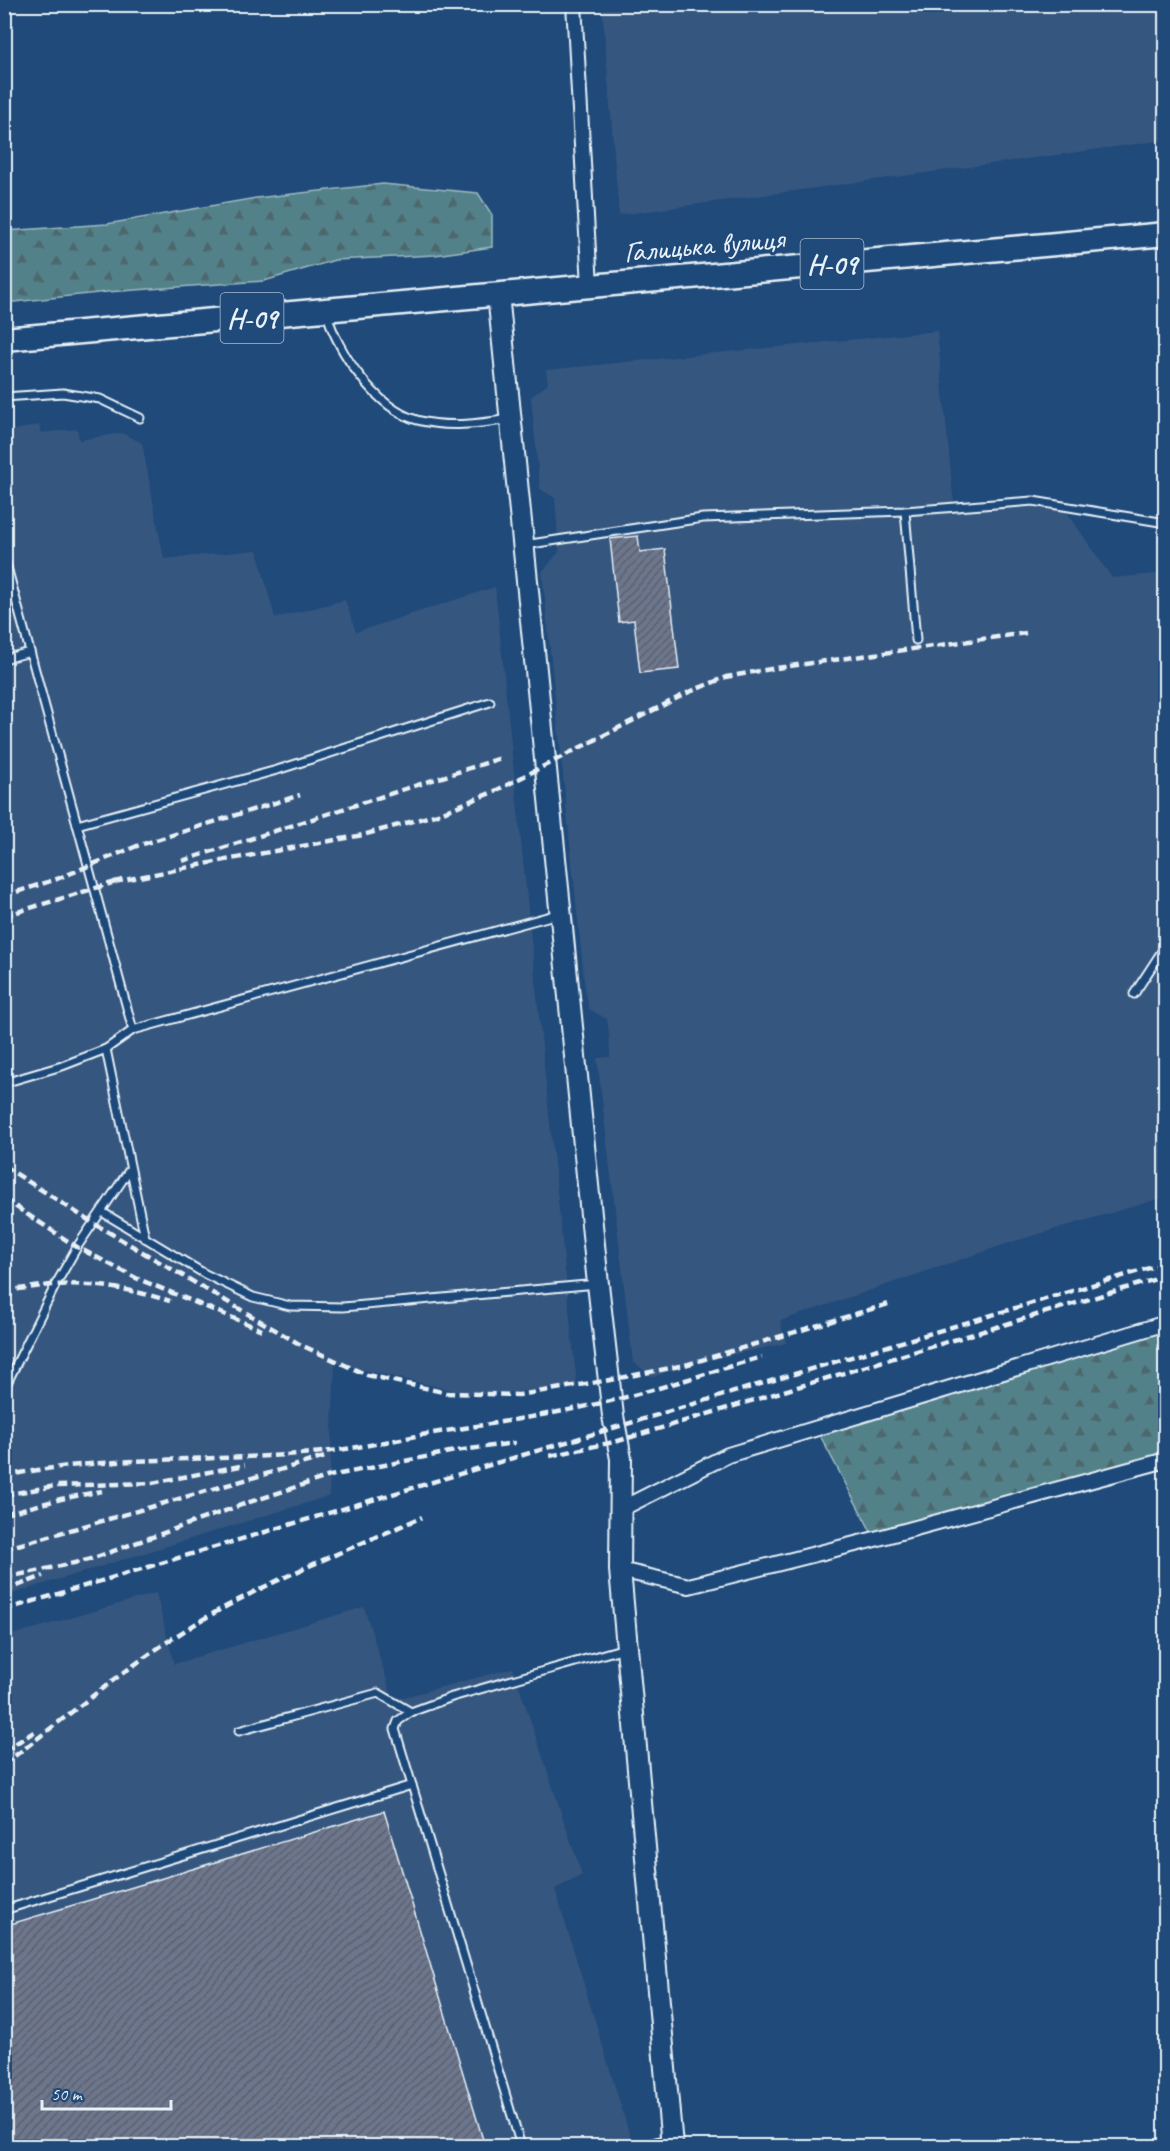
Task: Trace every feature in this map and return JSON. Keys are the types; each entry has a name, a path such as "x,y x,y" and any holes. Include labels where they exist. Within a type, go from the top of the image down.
{"main road":[{"name":"Галицька вулиця","path":"498,294 1166,234"},
{"name":"Н-09","path":"4,339 498,294"}],"street":[{"path":"574,4 590,286"},
{"path":"498,294 598,1284 613,1416 621,1459 620,1570 672,2142"},
{"path":"621,1509 728,1455 1166,1323"},
{"path":"620,1570 689,1586 875,1539 1166,1460"}],"lane":[{"path":"327,311 331,328 340,348 366,384 389,405 413,419 451,425 512,419"},
{"path":"4,397 63,393 100,399 140,417"},
{"path":"524,545 703,518 905,511 1033,501 1166,523"},
{"path":"905,511 916,640"},
{"path":"4,556 133,1030"},
{"path":"4,659 30,652"},
{"path":"77,825 277,770 490,702"},
{"path":"4,1083 62,1066 106,1049 133,1030 560,914"},
{"path":"1134,994 1166,945"},
{"path":"106,1049 145,1238"},
{"path":"4,1389 77,1247 130,1169"},
{"path":"102,1212 205,1274 253,1297 290,1306 343,1306 598,1284"},
{"path":"521,2146 395,1729 398,1721 411,1712 452,1697 626,1648"},
{"path":"239,1731 378,1694 411,1712"},
{"path":"4,1910 412,1785"},
{"path":"643,2146 672,2142"}],"shaded area":[{"path":"602,5 1165,5 1165,140 619,215"},
{"path":"937,331 954,505 1058,499 1112,578 1165,573 1165,1197 1015,1241 780,1321 786,1343 685,1365 653,1377 633,1362 597,1058 610,1057 609,1033 607,1019 589,1009 585,989 542,572 559,552 555,498 540,489 531,397 548,384 546,370"},
{"path":"4,420 5,432 39,425 41,433 77,429 79,440 122,433 142,443 164,559 257,550 275,618 345,600 356,632 495,587 577,1387 473,1395 335,1363 329,1496 5,1596"},
{"path":"156,1593 174,1664 364,1607 393,1700 513,1668 582,1875 555,1889 633,2146 5,2146 5,1637"}],"green space":[{"path":"383,184 478,193 492,215 492,247 435,255 335,260 264,281 107,292 5,303 5,231 107,224 256,198"},
{"path":"1165,1323 1165,1460 875,1539 816,1428"}],"building":[{"path":"638,536 640,552 665,549 679,669 640,673 634,620 619,622 610,539"},
{"path":"384,1811 484,2143 472,2146 4,2146 4,1926"}],"railway":[{"path":"114,882 363,835 438,814 493,792 687,693 726,677 1026,633"},
{"path":"182,861 501,758"},
{"path":"4,896 57,879 137,846 300,795"},
{"path":"4,916 122,880"},
{"path":"4,1166 93,1223 301,1345 367,1375 447,1393 519,1395 685,1365 892,1303"},
{"path":"4,1199 77,1247 136,1278 262,1330"},
{"path":"4,1610 1166,1263"},
{"path":"550,1456 618,1441 1166,1276"},
{"path":"4,1291 69,1284 128,1290 170,1301"},
{"path":"4,1476 81,1465 272,1456 355,1448 610,1401 762,1357"},
{"path":"4,1578 88,1560 330,1476 455,1451 515,1443"},
{"path":"4,1549 325,1457"},
{"path":"4,1495 55,1486 152,1483 245,1465"},
{"path":"4,1514 102,1491"},
{"path":"4,1764 129,1669 207,1617 286,1577 422,1517"},
{"path":"4,1591 43,1576"},
{"path":"4,1751 37,1730"}]}
